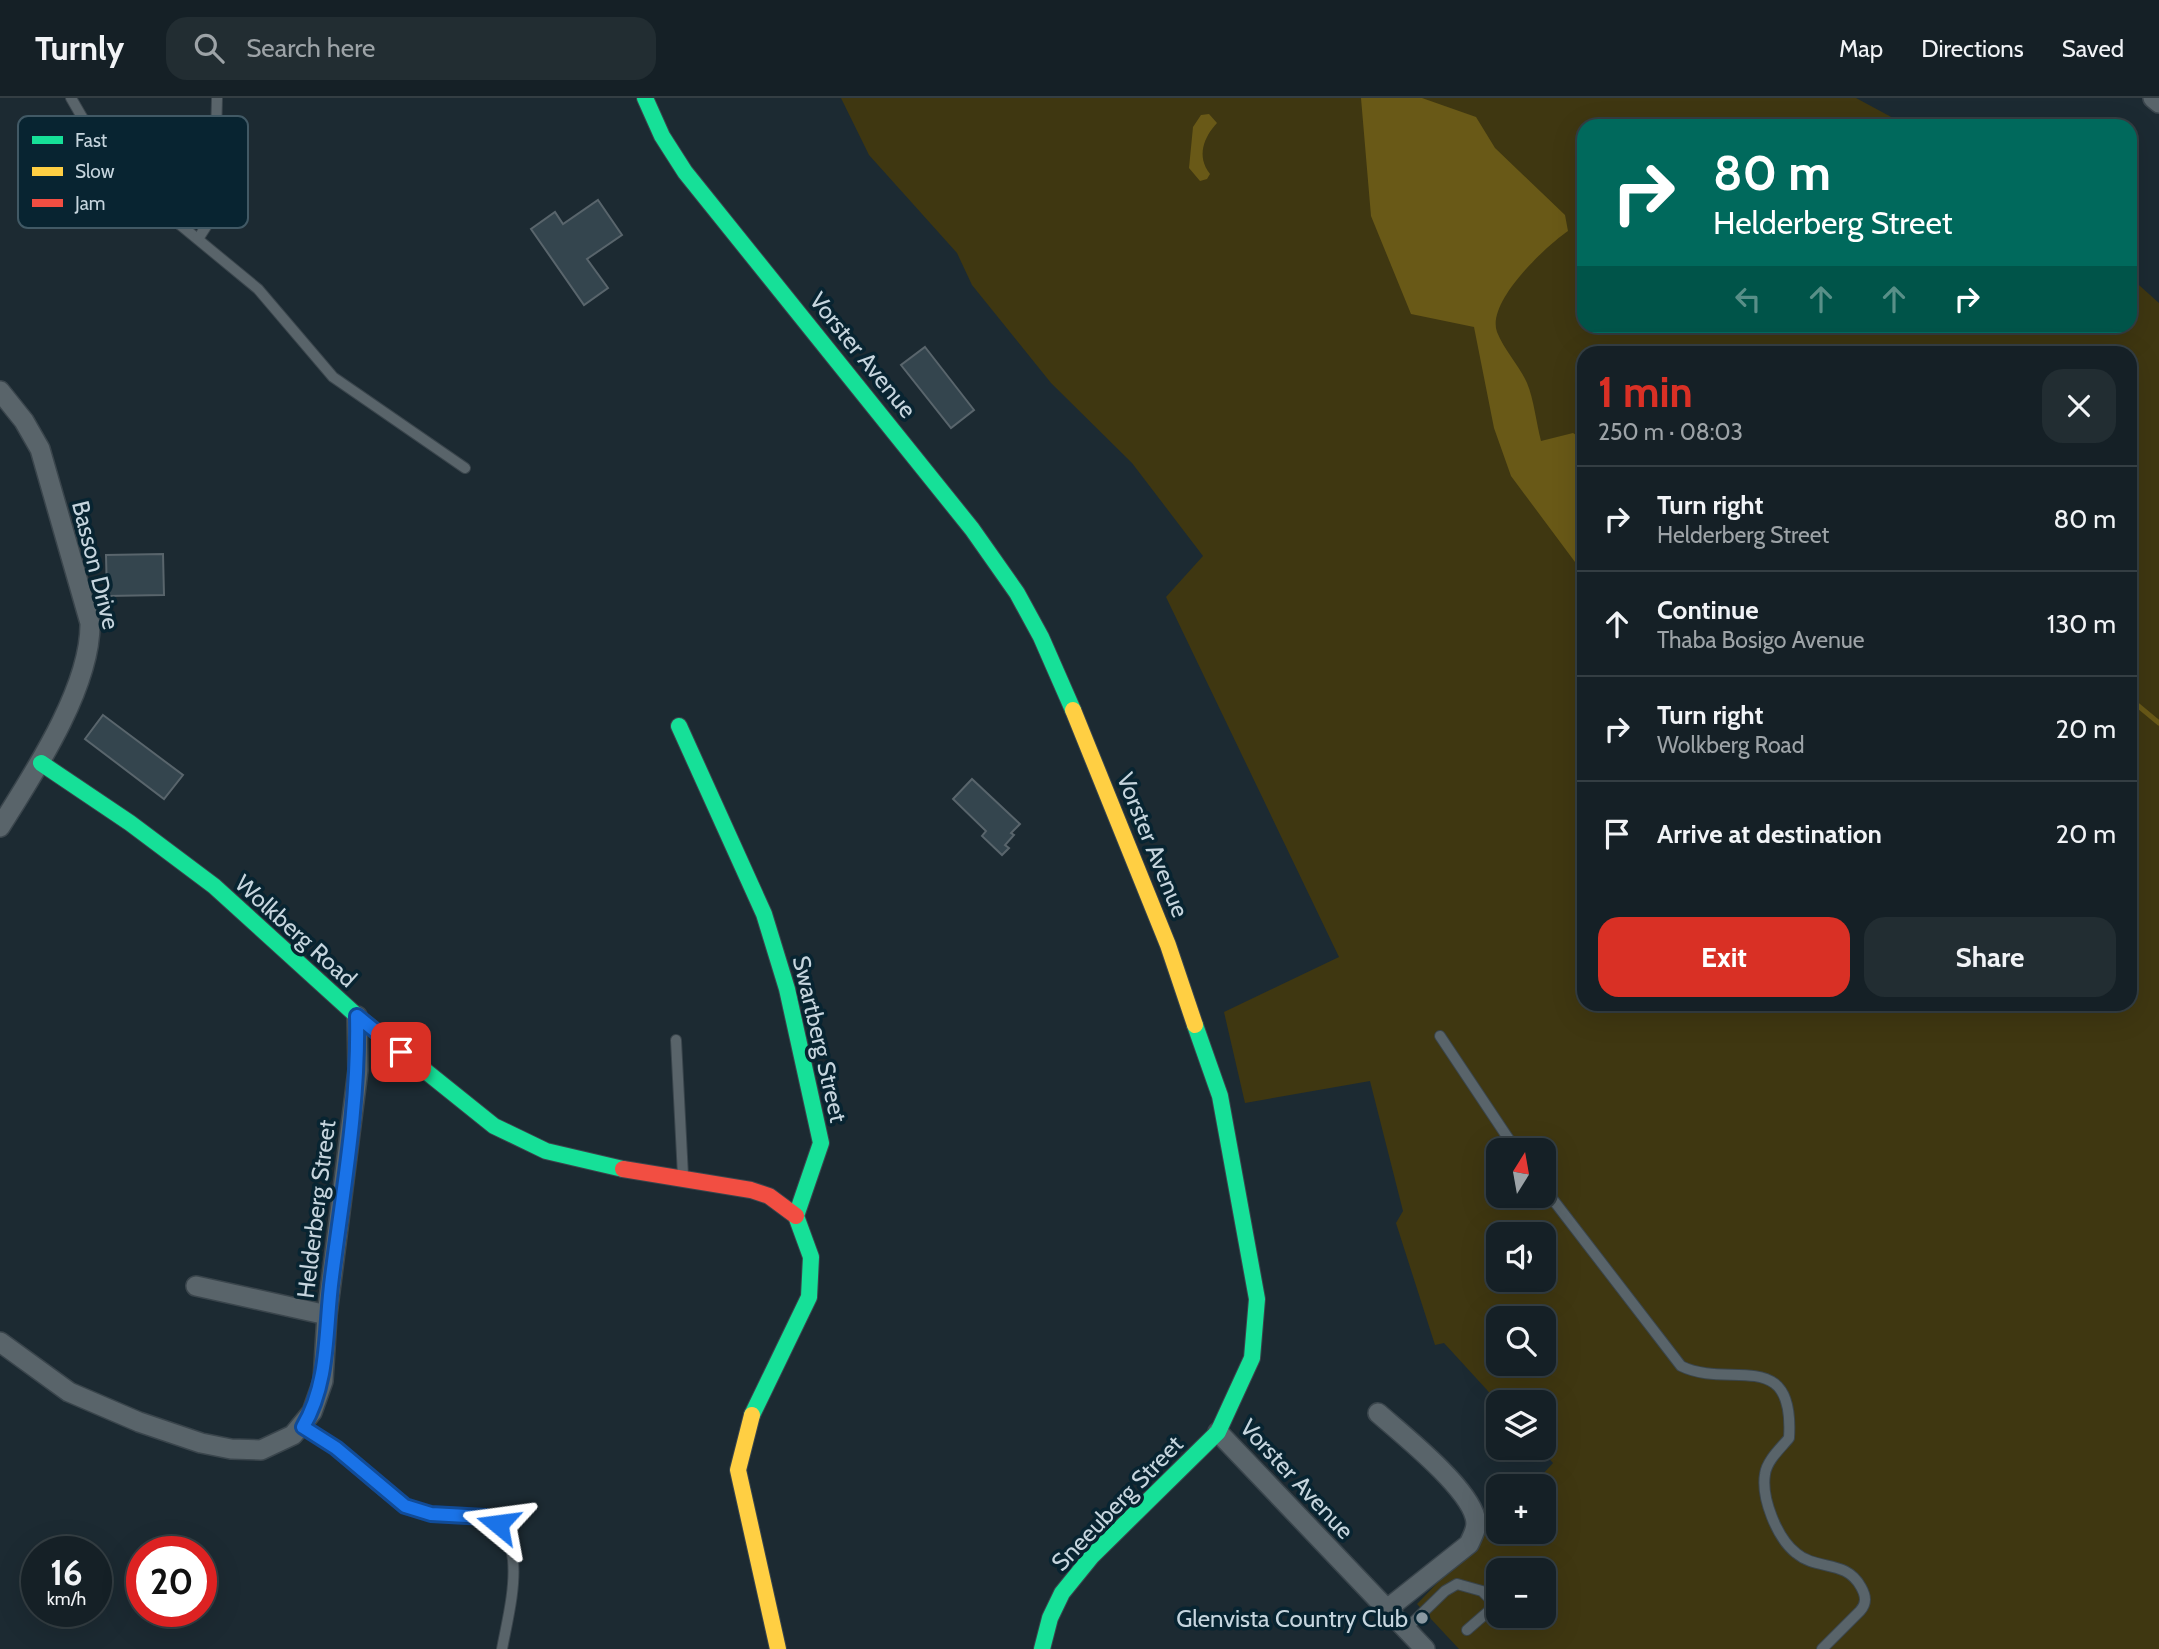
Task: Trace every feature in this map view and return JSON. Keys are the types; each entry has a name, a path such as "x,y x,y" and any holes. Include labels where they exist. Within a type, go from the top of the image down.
{"street":[{"name":"Vorster Avenue","path":"645,98 666,142 685,172 1001,568 1055,667 1168,945 1220,1096 1257,1299 1252,1358 1218,1432 1425,1649"},
{"path":"2153,98 2159,103"},
{"name":"Basson Drive","path":"0,391 24,421 40,449 90,624 86,663 41,763 0,827"},
{"name":"Swartberg Street","path":"679,726 764,914 787,989 821,1143 796,1216"},
{"name":"Wolkberg Road","path":"41,763 130,822 214,886 357,1016 494,1126 546,1152 769,1196 796,1216"},
{"name":"Helderberg Street","path":"303,1427 323,1381 327,1315 358,1070 357,1016"},
{"path":"358,1070 382,1037"},
{"path":"778,1649 738,1471 740,1446 747,1420 802,1316 812,1286 812,1259 807,1237 796,1216"},
{"path":"195,1286 327,1315"},
{"path":"0,1342 49,1380 99,1406 201,1443 232,1449 261,1450 283,1442 303,1427"},
{"path":"1378,1413 1429,1458 1454,1486 1475,1516 1476,1528 1469,1544 1386,1611"},
{"name":"Sneeuberg Street","path":"1042,1649 1050,1618 1062,1593 1092,1556 1218,1432"}],"lane":[{"path":"71,98 81,116"},
{"path":"217,98 217,116"},
{"path":"185,228 258,289 333,377 465,468"},
{"path":"198,239 205,228"},
{"path":"1440,1036 1508,1138"},
{"path":"676,1040 683,1179"},
{"path":"1556,1204 1681,1366 1693,1372 1763,1376 1777,1385 1787,1404 1789,1438 1765,1472 1765,1490 1779,1534 1796,1554 1814,1563 1840,1567 1852,1573 1865,1594 1865,1606 1822,1649"},
{"path":"303,1427 336,1448 405,1506 431,1514 485,1517 498,1524 508,1538 513,1557 513,1586 502,1649"},
{"path":"1406,1629 1457,1584 1486,1594"},
{"path":"1467,1630 1486,1614"}],"shaded area":[{"name":"Glenvista Country Club","path":"841,98 1856,98 1895,119 1577,119 1577,333 2137,333 2137,283 2159,303 2159,1649 1459,1649 1417,1604 1486,1532 1486,1544 1556,1544 1556,1474 1543,1474 1553,1463 1550,1460 1556,1460 1556,1390 1487,1390 1444,1343 1435,1345 1396,1223 1403,1211 1370,1081 1245,1103 1224,1012 1339,957 1166,597 1203,556 1132,463 1051,383 972,285 957,253 869,155"},
{"path":"1361,98 1422,98 1476,117 1495,148 1565,215 1568,231 1520,276 1500,306 1496,320 1500,339 1527,383 1541,441 1573,433 1577,436 1577,564 1511,476 1494,428 1474,327 1411,314 1371,216"},
{"path":"1209,114 1217,123 1208,134 1203,147 1203,160 1210,174 1207,179 1200,181 1189,168 1193,127 1201,115"}],"building":[{"path":"598,200 622,235 587,259 608,288 584,305 531,229 555,212 563,224"},
{"path":"925,347 974,410 951,428 901,365"},
{"path":"163,554 164,595 107,596 106,555"},
{"path":"103,715 183,775 164,799 85,739"},
{"path":"972,779 1020,824 1011,833 1014,835 1005,845 1009,848 1002,855 982,836 986,831 953,799"}],"waterway":[{"path":"2137,705 2159,723"}],"traffic: fast":[{"path":"645,98 662,136 685,172 972,529 1017,593 1041,637 1073,710"},
{"path":"679,726 764,914 787,989 821,1143 796,1216 811,1257 809,1297 752,1415"},
{"path":"41,763 130,823 214,886 357,1016 494,1126 546,1151 623,1169"},
{"path":"1042,1649 1050,1618 1062,1593 1092,1556 1218,1432 1252,1358 1257,1299 1220,1096 1195,1025"}],"traffic: slow":[{"path":"1073,710 1168,945 1195,1025"},
{"path":"752,1415 738,1470 778,1649"}],"traffic: jam":[{"path":"623,1169 751,1190 769,1196 796,1216"}],"place":[{"name":"Glenvista Country Club","path":"1422,1618"}],"route":[{"path":"401,1052 357,1016 358,1070 327,1315 323,1381 312,1412 303,1427 336,1448 405,1506 431,1514 472,1514 498,1524"}]}
